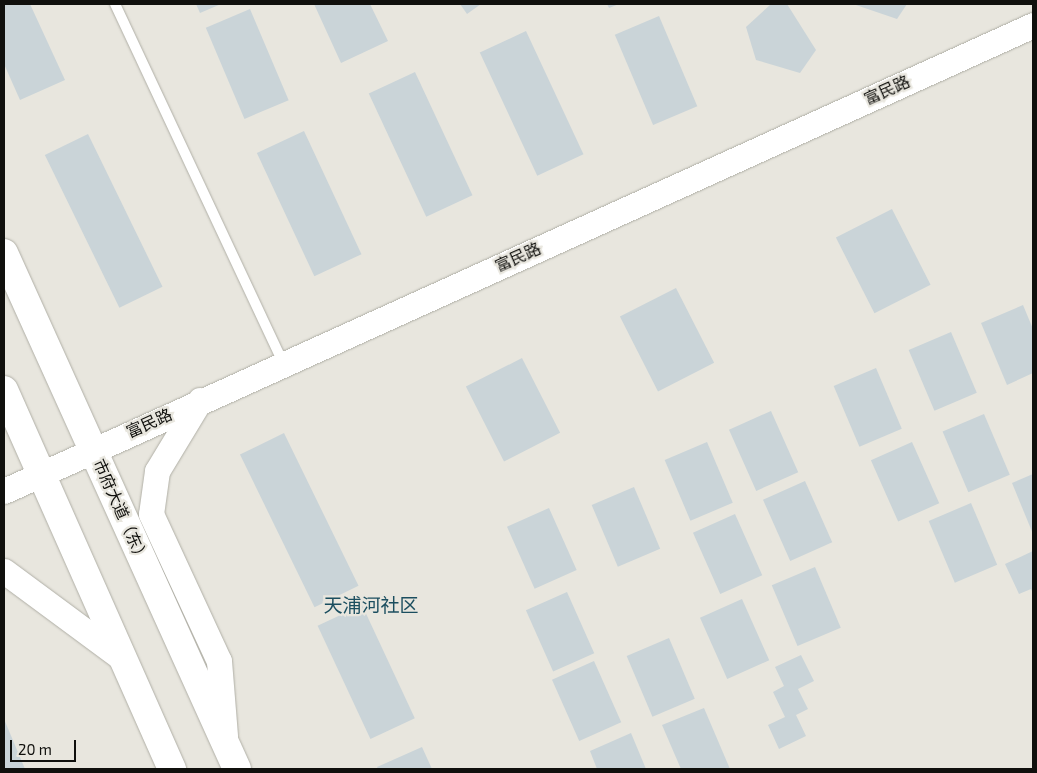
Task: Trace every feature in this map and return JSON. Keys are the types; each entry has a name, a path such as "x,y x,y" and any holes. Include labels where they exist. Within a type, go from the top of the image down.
{"main road":[{"name":"市府大道（东）","path":"4,253 237,769"},
{"path":"4,390 172,769"}],"street":[{"name":"富民路","path":"4,491 92,448 1033,25"},
{"path":"200,400 157,471 151,514 219,661 225,743"},
{"path":"4,571 123,659"}],"lane":[{"path":"115,4 283,362"}],"building":[{"path":"4,4 30,4 65,80 20,100 4,64"},
{"path":"196,4 221,4 200,13"},
{"path":"314,4 370,4 388,41 341,63"},
{"path":"460,4 481,4 467,14"},
{"path":"607,4 619,4 609,8"},
{"path":"771,4 787,4 816,50 800,73 756,60 746,27"},
{"path":"853,4 907,4 897,19"},
{"path":"250,9 289,100 244,119 206,28"},
{"path":"659,16 697,106 653,125 615,35"},
{"path":"526,31 583,154 537,176 480,53"},
{"path":"415,72 472,195 426,217 369,94"},
{"path":"304,131 361,254 314,276 257,153"},
{"path":"88,134 163,287 119,308 45,155"},
{"path":"892,209 931,285 874,313 836,238"},
{"path":"676,288 714,363 658,391 620,317"},
{"path":"1023,305 1033,329 1033,373 1007,385 981,323"},
{"path":"951,332 977,393 934,411 909,350"},
{"path":"522,358 560,433 504,461 466,387"},
{"path":"876,368 902,429 859,447 834,386"},
{"path":"771,411 798,472 756,491 729,430"},
{"path":"984,414 1010,475 968,492 943,432"},
{"path":"284,433 359,586 314,607 240,454"},
{"path":"707,442 733,503 690,521 665,460"},
{"path":"912,442 939,503 898,522 871,460"},
{"path":"1033,474 1033,534 1012,483"},
{"path":"805,481 832,542 790,561 763,500"},
{"path":"634,487 660,549 618,567 592,505"},
{"path":"971,503 997,565 955,583 929,521"},
{"path":"549,508 577,570 535,589 507,527"},
{"path":"735,514 762,575 720,594 693,533"},
{"path":"1033,551 1033,593 1031,589 1019,594 1005,564"},
{"path":"815,567 841,628 798,646 772,585"},
{"path":"567,592 594,653 553,672 526,610"},
{"path":"742,599 769,660 727,679 700,618"},
{"path":"362,605 415,718 370,739 318,626"},
{"path":"669,638 695,699 652,717 627,656"},
{"path":"801,655 814,681 798,689 808,709 796,715 806,736 779,749 768,725 785,717 773,692 784,686 775,667"},
{"path":"594,661 621,722 579,741 552,680"},
{"path":"704,708 730,769 681,769 662,725"},
{"path":"4,719 25,769 4,769"},
{"path":"631,733 646,769 597,769 590,751"},
{"path":"422,747 432,769 378,769 377,767"}],"district":[{"name":"天浦河社区","path":"371,605"}]}
